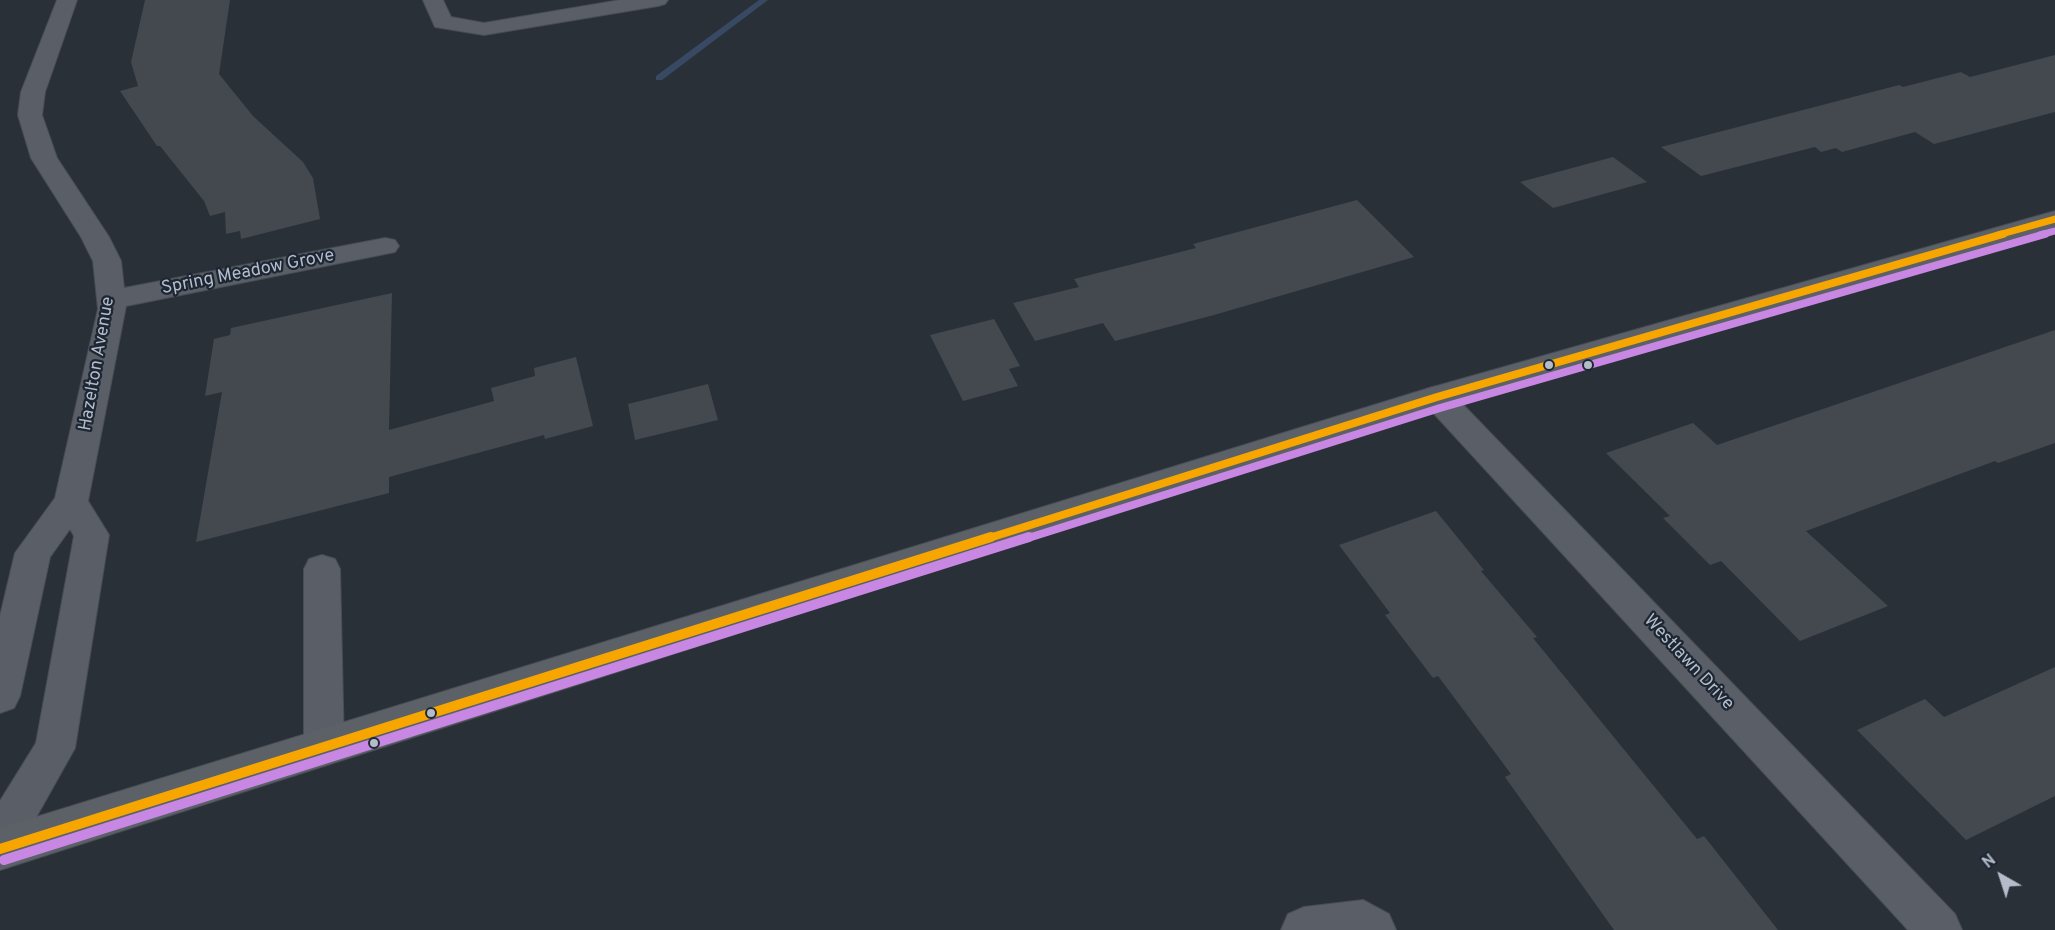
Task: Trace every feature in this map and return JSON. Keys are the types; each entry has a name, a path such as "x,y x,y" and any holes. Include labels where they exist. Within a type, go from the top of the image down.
{"main road":[{"path":"0,849 1437,397 2055,219"}],"street":[{"name":"Hazelton Avenue","path":"0,696 33,553 70,502 112,300 107,261 95,237 44,158 35,137 30,116 33,92 68,0"},
{"path":"433,0 443,22 484,29 657,0"},
{"name":"Spring Meadow Grove","path":"112,300 385,246"},
{"name":"Westlawn Drive","path":"1437,397 1939,930"},
{"path":"0,840 55,748 92,535 70,502"},
{"path":"322,569 324,748"},
{"path":"1304,930 1363,922 1374,930"}],"building":[{"path":"145,0 230,0 219,74 253,116 303,162 313,178 320,219 241,239 240,231 226,234 225,212 210,216 204,201 160,146 157,146 120,91 138,86 131,62"},
{"path":"2055,55 2055,112 1934,144 1915,132 1842,152 1836,148 1821,152 1815,147 1701,176 1661,147 1899,85 1903,87 1961,72 1970,77"},
{"path":"1613,157 1647,182 1553,208 1520,182"},
{"path":"1357,200 1414,257 1115,341 1103,323 1035,341 1013,303 1079,287 1074,279 1196,248 1193,244"},
{"path":"392,293 389,430 494,401 491,388 535,376 534,368 576,357 593,426 545,439 544,435 389,477 389,493 196,542 222,392 205,396 214,339 230,335 231,328"},
{"path":"994,319 1020,366 1009,369 1018,386 963,401 930,335"},
{"path":"2055,330 2055,443 1998,463 1995,461 1806,531 1888,606 1800,641 1721,561 1710,565 1663,518 1670,516 1606,453 1693,423 1717,445"},
{"path":"708,384 718,420 635,440 628,404"},
{"path":"1436,511 1484,570 1481,571 1537,637 1533,638 1697,839 1704,836 1778,930 1614,930 1505,777 1511,774 1438,676 1433,678 1385,615 1390,613 1339,545"},
{"path":"2055,667 2055,796 1966,840 1857,730 1925,699 1944,717"}],"waterway":[{"path":"659,78 764,0"}],"transit line":[{"path":"0,849 1437,397 2055,219"},
{"path":"4,860 1440,408 2055,231"}]}
